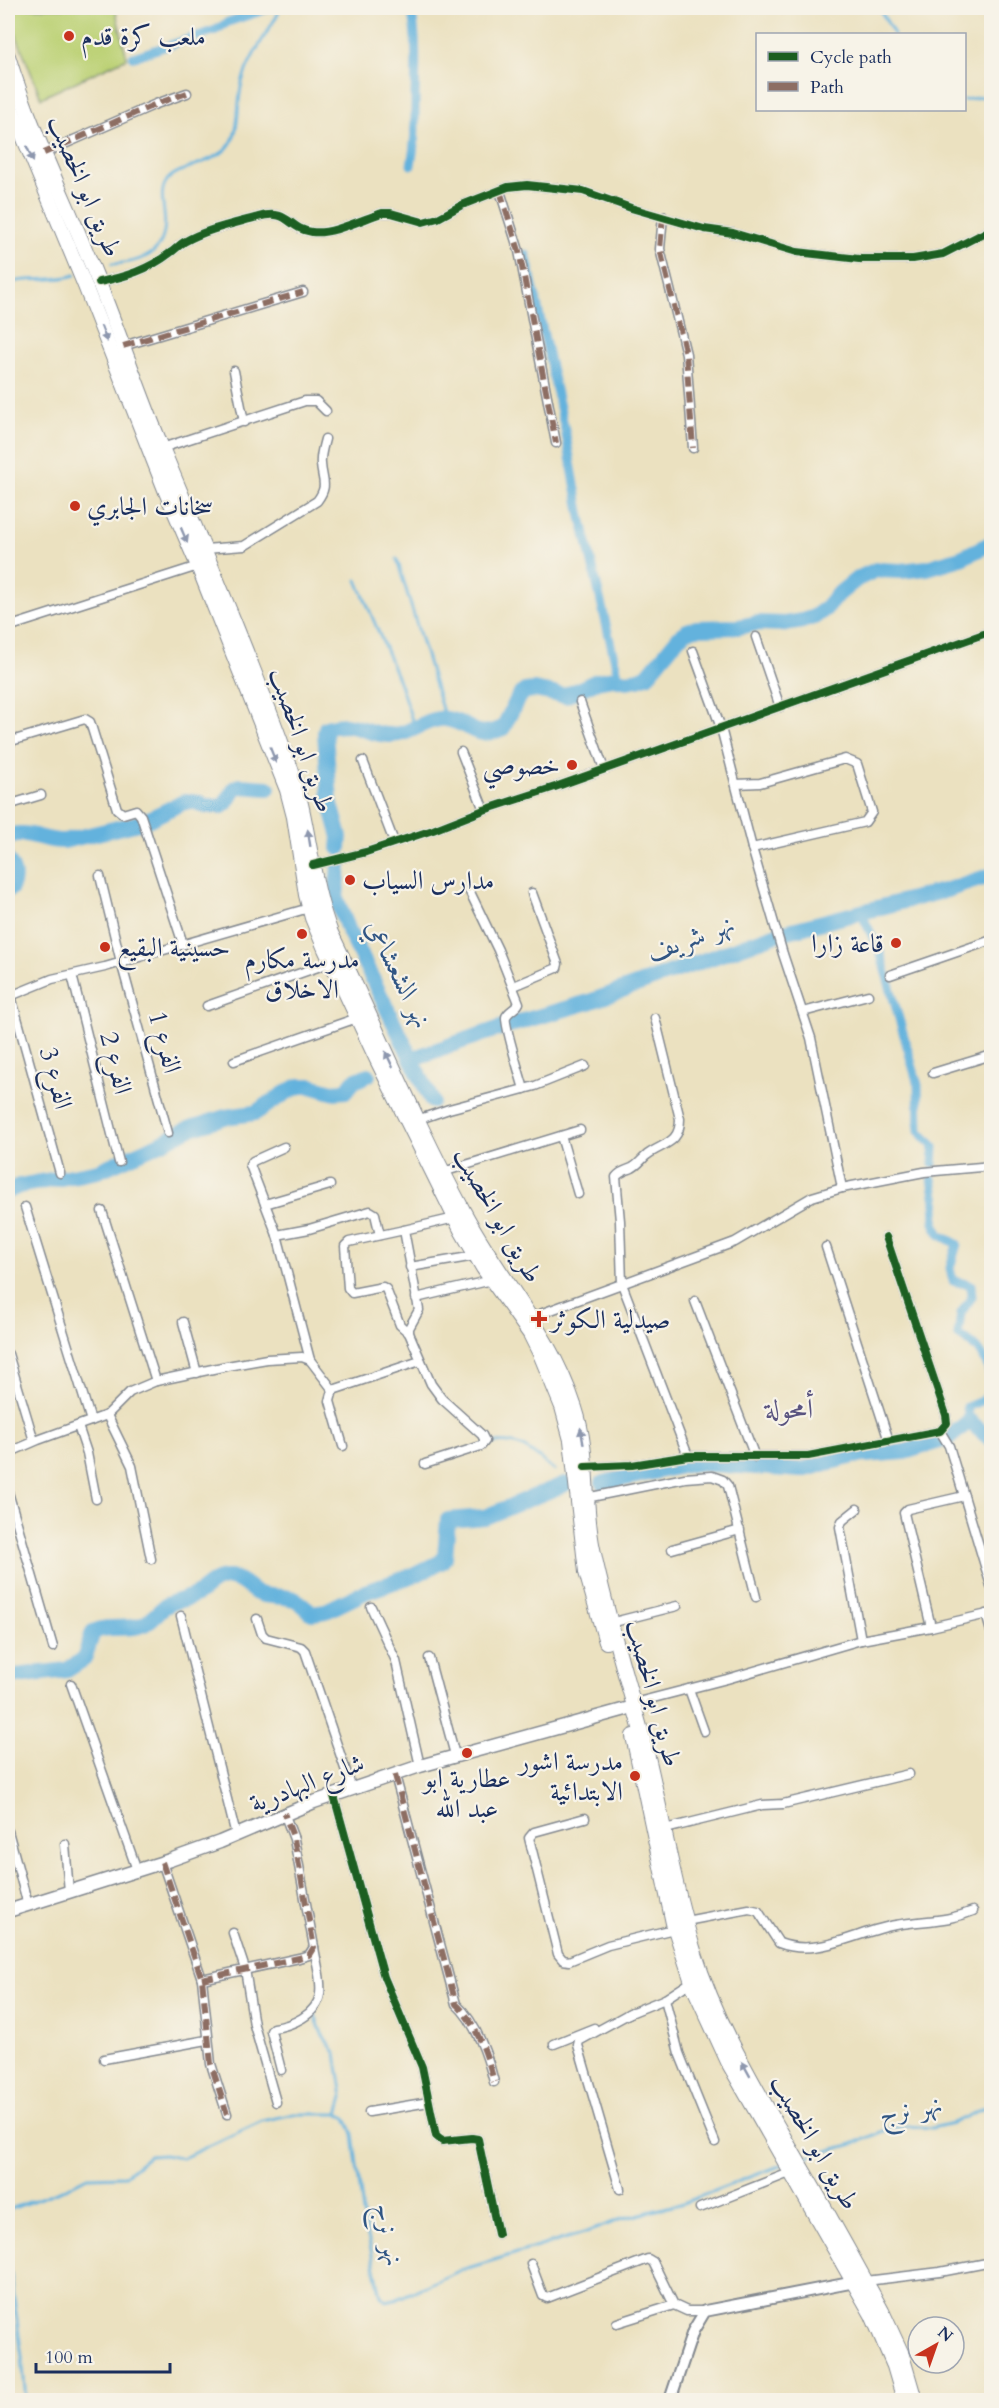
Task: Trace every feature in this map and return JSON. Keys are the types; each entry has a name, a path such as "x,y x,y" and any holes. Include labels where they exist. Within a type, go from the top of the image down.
{"main road":[{"name":"طريق ابو الخصيب","path":"8,63 99,282 162,448 205,549 291,804 309,908 357,1018 455,1218 476,1256 552,1365 569,1429 586,1572 630,1706 665,1829 675,1905"},
{"name":"طريق ابو الخصيب","path":"8,103 85,286 166,492 262,716 300,798 322,909 331,933 443,1172 486,1252 532,1317 552,1365 578,1417 584,1443 586,1498 592,1546 630,1706 654,1830 680,1925 691,1982 729,2064 792,2172 892,2331 915,2400"},
{"name":"شارع البهادرية","path":"8,1911 162,1862 236,1835 284,1813 420,1766 630,1706"},
{"name":"طريق ابو الخصيب","path":"680,1925 734,2049 860,2281 904,2400"}],"street":[{"path":"44,153 156,104 187,93"},
{"path":"99,282 136,273 170,254 183,242 210,230 259,217 275,214 288,219 301,229 320,233 382,213 391,213 412,221 423,222 438,218 462,205 500,191 527,185 583,191 704,229 733,233 797,252 859,259 913,259 943,255 992,229"},
{"path":"500,191 519,251 556,443"},
{"path":"663,216 660,249 686,354 693,448"},
{"path":"123,346 303,292"},
{"path":"234,371 244,422"},
{"path":"162,448 305,401 316,401 326,411"},
{"path":"205,549 244,546 317,501 324,492 325,481 321,465 326,439"},
{"path":"8,627 198,566"},
{"path":"313,865 348,857 433,830 992,631"},
{"path":"756,637 780,706"},
{"path":"693,651 721,728 752,848 783,954 803,1012 842,1188"},
{"path":"580,702 604,769"},
{"path":"8,742 85,719 90,722 117,809 123,814 136,810 142,820 183,944"},
{"path":"461,752 484,810"},
{"path":"736,784 760,783 845,759 852,760 857,764 872,812 865,822 752,848"},
{"path":"363,761 394,842"},
{"path":"8,805 41,795"},
{"name":"الفرع 1","path":"100,876 168,1133"},
{"path":"468,890 514,986 519,1004 508,1013 505,1023 524,1089"},
{"path":"514,986 557,968 558,963 532,893"},
{"path":"9,996 51,979 121,962 309,908"},
{"path":"890,975 992,940"},
{"path":"207,1006 332,962"},
{"name":"الفرع 2","path":"72,975 120,1162"},
{"path":"803,1012 868,995"},
{"name":"الفرع 3","path":"9,996 60,1173"},
{"path":"234,1061 357,1018"},
{"path":"655,1018 680,1119 680,1128 668,1145 648,1154 635,1167 622,1171 616,1177 622,1284 688,1456"},
{"path":"933,1072 992,1055"},
{"path":"417,1120 450,1108 524,1089 585,1066"},
{"path":"443,1172 580,1130"},
{"path":"561,1136 578,1194"},
{"path":"284,1147 253,1161 250,1165 278,1235 310,1360 333,1390"},
{"path":"532,1317 735,1242 812,1197 842,1188 924,1172 992,1166"},
{"path":"265,1204 330,1185"},
{"path":"25,1207 91,1421"},
{"path":"102,1211 156,1381"},
{"path":"278,1235 309,1229 370,1211 375,1214 380,1235"},
{"path":"425,1464 481,1446 485,1441 482,1435 436,1393 409,1333 400,1325 386,1289 383,1287 352,1293 348,1288 345,1246 349,1242 455,1218"},
{"path":"404,1230 418,1315 409,1328 409,1333"},
{"path":"886,1237 946,1415 942,1434"},
{"path":"826,1247 889,1441"},
{"path":"410,1268 476,1256"},
{"path":"416,1298 492,1280"},
{"path":"695,1301 755,1457"},
{"path":"183,1322 197,1373"},
{"path":"8,1354 34,1441"},
{"path":"8,1453 34,1441 107,1415 130,1392 156,1381 267,1359 302,1357 310,1360"},
{"path":"333,1390 420,1361"},
{"path":"333,1390 330,1401 343,1446"},
{"path":"107,1415 132,1466 151,1559"},
{"path":"78,1426 87,1452 96,1499"},
{"path":"585,1467 632,1465 688,1456 808,1456 942,1434"},
{"path":"942,1434 949,1446 992,1589"},
{"path":"586,1498 685,1478 712,1476 723,1480 728,1486 756,1597"},
{"path":"8,1492 53,1647"},
{"path":"931,1627 904,1513 908,1509 964,1496"},
{"path":"857,1509 842,1521 840,1527 861,1640"},
{"path":"672,1549 740,1530"},
{"path":"610,1623 677,1606"},
{"path":"371,1607 396,1661 420,1766"},
{"path":"630,1706 861,1640 989,1613 992,1635"},
{"path":"182,1616 236,1835"},
{"path":"257,1619 262,1634 266,1638 301,1647 305,1652 352,1789"},
{"path":"429,1658 455,1755"},
{"path":"71,1684 137,1870"},
{"path":"689,1689 704,1731"},
{"path":"665,1829 762,1805 783,1804 909,1774"},
{"path":"394,1775 456,2004 466,2013 488,2057 494,2082"},
{"path":"334,1796 384,1977 422,2067 436,2136 442,2141 478,2139 498,2234"},
{"path":"281,2070 271,2031 273,2028 289,2026 310,2012 320,1997 320,1982 294,1839 284,1813"},
{"path":"585,1818 534,1832 529,1838 558,1954 563,1960 569,1961 608,1945 680,1925 750,1909 758,1911 779,1943 795,1948 828,1945 855,1935 896,1925 954,1919 974,1911"},
{"path":"8,1831 28,1905"},
{"path":"65,1844 69,1892"},
{"path":"162,1862 202,1979 211,2064 227,2114"},
{"path":"233,1933 245,1970 254,2025 276,2102"},
{"path":"202,1979 309,1955 314,1947"},
{"path":"554,2044 665,1999 691,1982"},
{"path":"665,1999 679,2053 715,2142"},
{"path":"620,2188 578,2045 579,2041 632,2012"},
{"path":"104,2059 207,2040"},
{"path":"369,2112 429,2102"},
{"path":"700,2208 792,2172"},
{"path":"531,2264 543,2296 547,2298 648,2259 653,2262 674,2305 687,2311 705,2311 860,2281 940,2272 992,2262"},
{"path":"617,2323 674,2305"},
{"path":"670,2400 693,2331 705,2311"}],"green space":[{"name":"ملعب كرة قدم","path":"8,8 115,8 127,58 41,98 8,14"}],"waterway":[{"path":"133,57 216,30 228,22 270,8"},
{"path":"112,264 135,261 145,257 159,246 165,226 162,193 166,182 178,172 217,156 231,143 236,128 244,76 281,8"},
{"path":"411,8 416,62 415,130 411,165"},
{"path":"879,8 893,33"},
{"path":"966,100 992,95"},
{"path":"526,254 565,430 581,517 619,679"},
{"path":"8,283 58,279 75,275"},
{"name":"نهر الشعشاعي","path":"339,848 340,837 330,801 326,728 343,725 380,734 397,735 432,721 446,719 478,732 492,732 503,728 518,698 525,691 534,690 565,696 597,681 613,678 627,681 638,679 647,676 679,637 687,631 696,628 738,627 758,623 785,624 802,621 814,617 857,579 876,570 901,571 927,568 961,558 992,543"},
{"path":"397,559 445,719"},
{"path":"357,580 400,684 415,729"},
{"path":"8,837 21,834 64,841 143,822 184,802 222,806 235,788 240,786 268,788"},
{"path":"8,861 14,877 13,884 8,890"},
{"name":"نهر الشعشاعي","path":"339,865 336,898 348,929 432,1101"},
{"name":"نهر شريف","path":"411,1059 503,1027 589,1002 777,934 947,890 992,875"},
{"path":"861,913 880,952 918,1085 919,1131 934,1147 933,1164"},
{"path":"8,1191 19,1186 98,1171 188,1129 225,1117 255,1113 299,1086 311,1086 332,1092 346,1091 354,1081 368,1075"},
{"path":"932,1179 936,1201 934,1223 940,1235 957,1244 950,1268 953,1281 971,1285 972,1297 961,1313 958,1335 972,1344 981,1354 992,1382"},
{"path":"969,1421 967,1407 984,1400 992,1389"},
{"path":"603,1483 695,1463 802,1470 853,1456 904,1452 949,1438 969,1421 992,1440"},
{"path":"484,1446 505,1442 514,1444 530,1451 554,1470"},
{"path":"8,1677 67,1670 84,1659 93,1632 105,1628 130,1628 142,1625 167,1605 194,1596 224,1578 233,1578 261,1595 294,1599 312,1613 326,1611 365,1592 417,1574 441,1562 445,1557 448,1520 485,1517 565,1484"},
{"path":"314,2012 322,2034 336,2054 343,2097 338,2114"},
{"name":"نهر نرج","path":"802,2158 853,2144 891,2128 907,2126 932,2128 953,2123 992,2104"},
{"name":"نهر نرج","path":"8,2210 62,2190 87,2177 124,2176 149,2156 164,2155 183,2158 262,2121 294,2114 338,2114 346,2118 353,2134 363,2213 381,2296 386,2301 399,2298 461,2270 584,2233 625,2218 680,2204 782,2165"},
{"name":"نهر نرج","path":"8,2253 26,2400"}],"marked path":[{"path":"44,153 156,104 187,93"},
{"path":"500,191 519,251 556,443"},
{"path":"663,216 660,249 686,354 693,448"},
{"path":"123,346 303,292"},
{"path":"395,1775 456,2004 470,2020 475,2030 485,2051 494,2082"},
{"path":"202,1979 299,1958 309,1955 314,1947 294,1839 284,1813"},
{"path":"162,1862 202,1979 211,2064 227,2114"}],"cycle path":[{"path":"99,282 145,268 162,259 184,242 202,234 258,217 276,215 312,232 337,229 382,213 391,213 423,222 438,218 462,205 508,187 527,185 583,191 631,208 704,229 733,233 797,252 859,259 913,259 943,254 992,229"},
{"path":"313,865 366,852 433,830 992,631"},
{"path":"585,1467 632,1465 688,1456 808,1456 940,1431 947,1423 946,1415 886,1237"},
{"path":"334,1796 384,1977 422,2067 436,2136 442,2141 478,2139 498,2234"}],"place":[{"name":"ملعب كرة قدم","path":"69,36"},
{"name":"سخانات الجابري","path":"75,506"},
{"name":"خصوصي","path":"572,765"},
{"name":"مدارس السياب","path":"350,880"},
{"name":"مدرسة مكارم الاخلاق","path":"302,934"},
{"name":"قاعة زارا","path":"896,943"},
{"name":"حسينية البقيع","path":"105,947"},
{"name":"صيدلية الكوثر","path":"539,1319"},
{"name":"عطارية ابو عبد الله","path":"467,1753"},
{"name":"مدرسة اشور الابتدائية","path":"635,1776"}],"district":[{"name":"أمحولة","path":"789,1409"}]}
